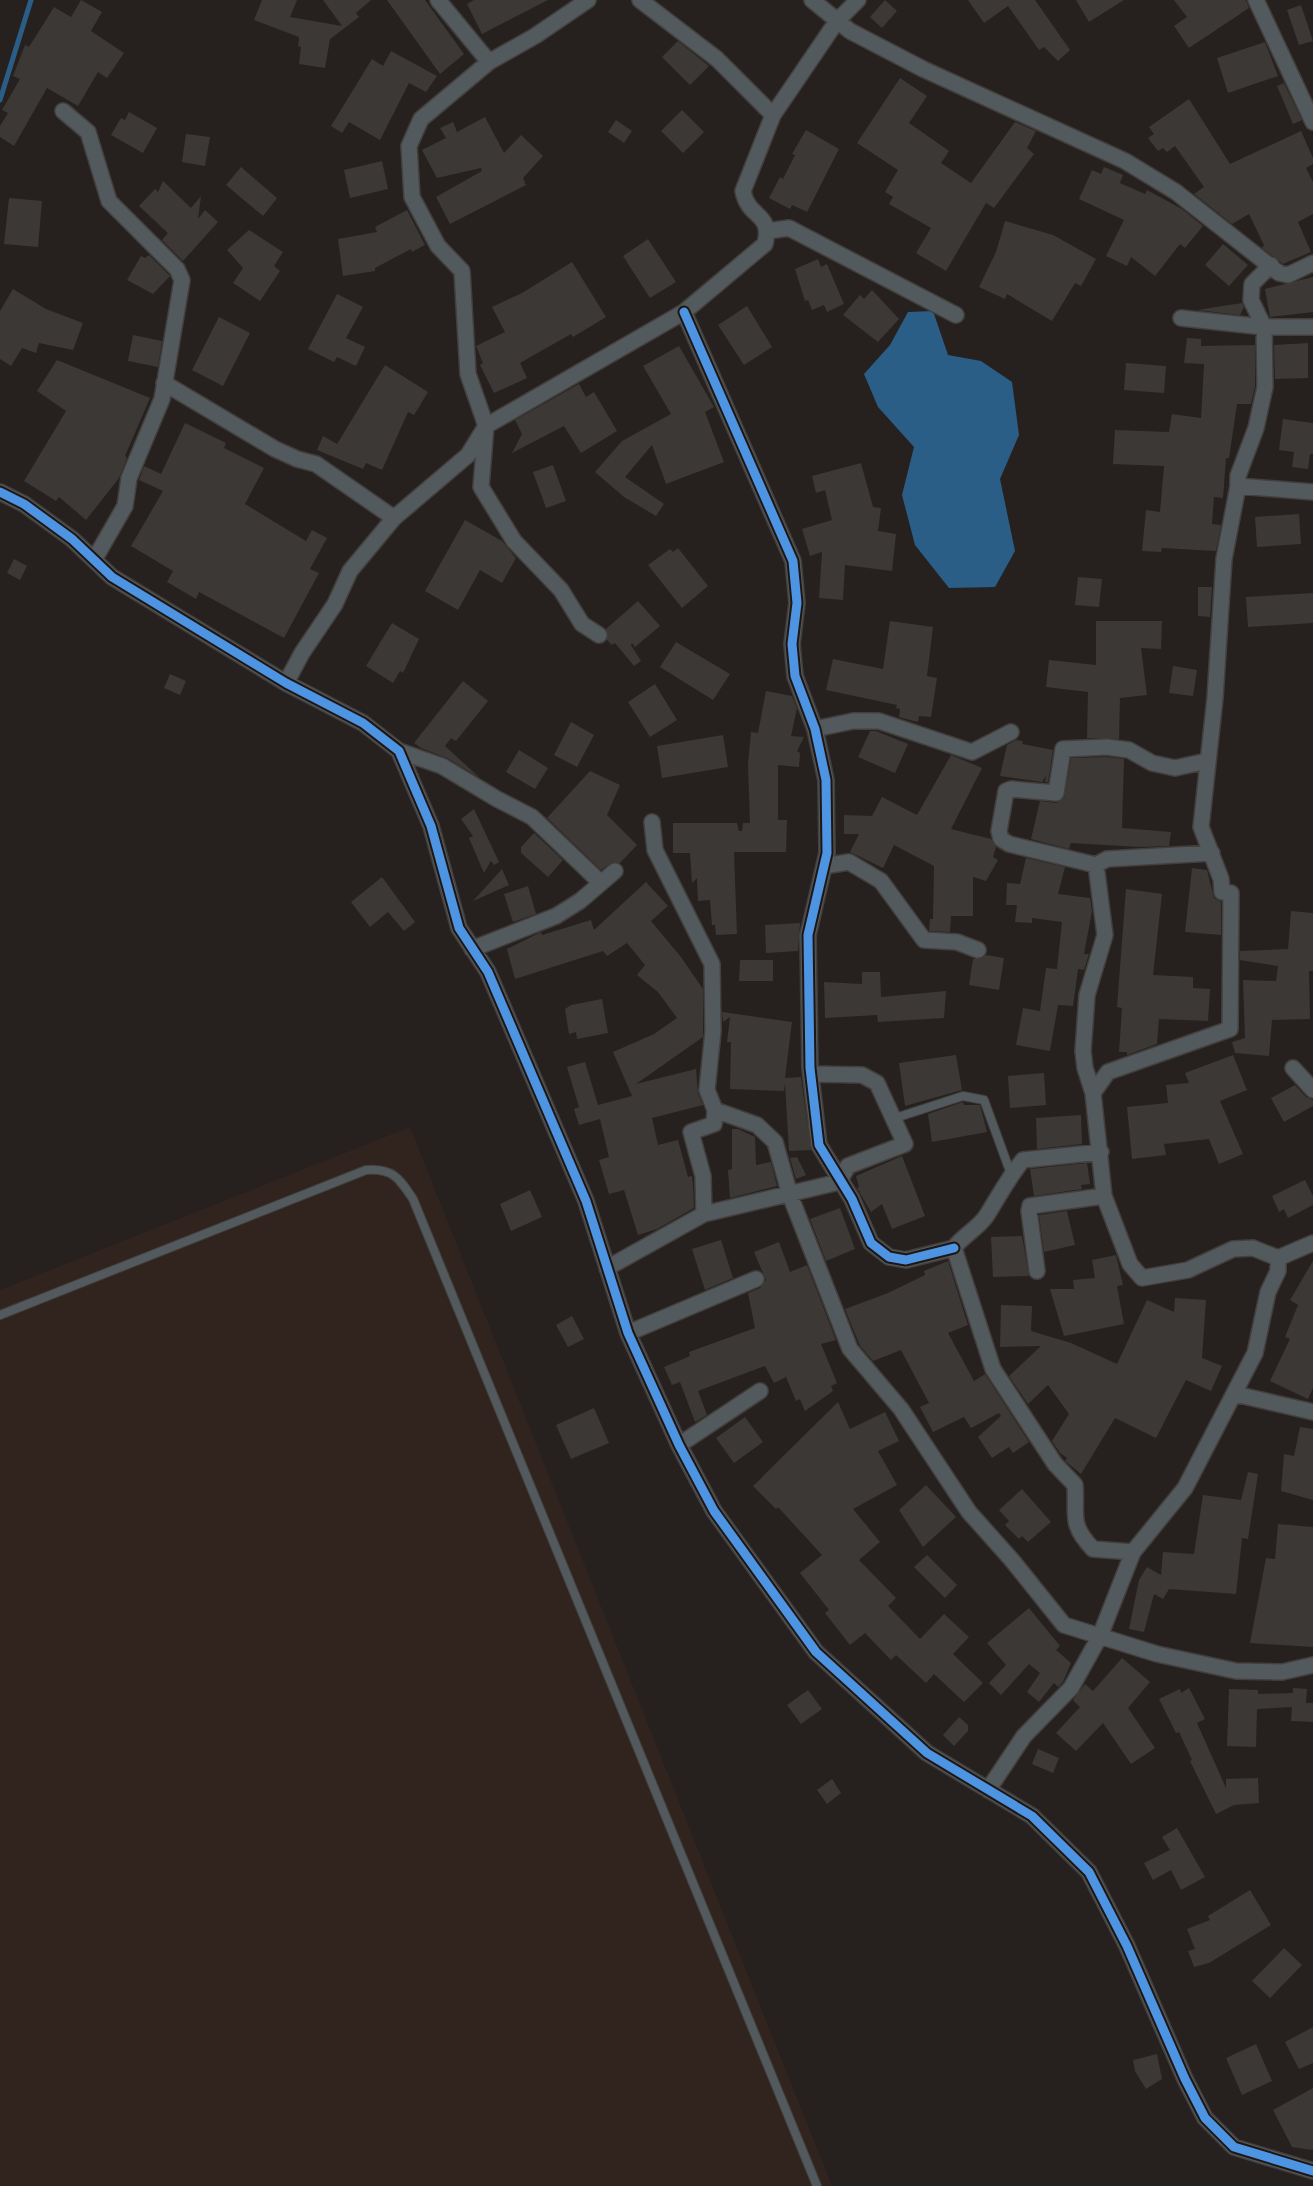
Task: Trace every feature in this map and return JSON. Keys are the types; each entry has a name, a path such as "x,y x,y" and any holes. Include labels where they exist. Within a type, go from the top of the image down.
{"street":[{"path":"438,0 489,62"},
{"path":"588,0 535,36 489,62 421,119 409,146 408,164 412,197 438,246 462,271 468,374 486,426 481,487 514,541 561,590 582,624 599,635"},
{"path":"640,0 717,58 774,115"},
{"path":"812,0 850,31 923,69 1125,161 1176,192 1279,273 1288,275 1313,263"},
{"path":"286,683 302,653 334,604 350,571 394,518 447,476 468,455 486,426 684,312 765,244 768,231 766,221 749,208 743,191 774,115 837,21 858,0"},
{"path":"1256,0 1313,122"},
{"path":"63,111 88,132 110,201 180,273 182,280 162,399 129,478 125,506 94,560"},
{"path":"768,231 789,228 956,315"},
{"path":"1093,1093 1108,1072 1230,1029 1231,893 1222,892 1221,879 1201,827 1215,698 1224,560 1238,476 1256,428 1265,387 1264,327 1251,300 1252,284 1271,265"},
{"path":"684,312 793,561 797,603 792,644 795,676 815,729 826,780 827,853 808,935 811,1074 819,1145 839,1182 852,1199 871,1243 889,1257 906,1260 954,1248 959,1240 972,1233 986,1216 1011,1174 1023,1160 1101,1152"},
{"path":"1181,318 1264,327 1313,327"},
{"path":"164,383 275,449 297,459 316,464 394,518"},
{"path":"1238,486 1313,492"},
{"path":"0,492 34,511 72,539 112,577 286,683 363,723 399,751 442,766 532,817 601,884"},
{"path":"815,729 853,722 879,721 972,752 1011,732"},
{"path":"1208,761 1175,768 1152,764 1128,750 1107,747 1063,749 1056,793 1011,789 1005,791 999,831 1001,839 1009,844 1096,865 1107,859 1212,853"},
{"path":"399,751 431,826 459,928 488,972 586,1201 628,1333 680,1445 714,1511 816,1652 927,1753 1032,1816 1089,1872 1127,1947 1205,2118 1234,2147 1313,2171"},
{"path":"652,822 655,850 712,964 713,1031 707,1090 715,1110 714,1124 691,1132 703,1176 704,1214"},
{"path":"824,866 849,862 881,881 924,940 957,942 978,950"},
{"path":"1096,865 1105,935 1087,995 1084,1068 1093,1093 1104,1196 1130,1264 1142,1278 1188,1270 1233,1249 1253,1248 1278,1258 1313,1243"},
{"path":"472,949 556,916 601,884 615,871"},
{"path":"1293,1068 1313,1090"},
{"path":"607,1268 704,1214 839,1182 848,1166 905,1144 877,1083 862,1075 811,1074"},
{"path":"715,1110 757,1125 775,1142 790,1195 850,1349 901,1409 969,1512 1011,1559 1064,1625 1157,1654 1236,1671 1282,1672 1313,1665"},
{"path":"1037,1271 1030,1206 1104,1196"},
{"path":"954,1248 993,1369 1055,1464 1075,1485 1073,1517 1079,1535 1093,1549 1133,1552"},
{"path":"988,1790 1024,1736 1071,1689 1101,1636 1133,1552 1185,1488 1255,1353 1268,1292 1278,1271 1278,1258"},
{"path":"628,1333 756,1279"},
{"path":"680,1445 760,1391"},
{"path":"1235,1394 1313,1412"}],"lane":[{"path":"892,1119 963,1096 984,1100 1011,1174"},
{"path":"0,1315 366,1170 381,1169 398,1178 413,1199 427,1231 817,2186"}],"shaded area":[{"path":"410,1127 832,2186 0,2186 0,1290"}],"water":[{"path":"933,311 948,355 981,361 1012,382 1019,435 1000,479 1015,551 995,587 949,588 915,545 902,495 914,447 878,407 864,374 890,345 908,312"}],"building":[{"path":"81,0 102,12 91,31 124,53 107,78 98,72 78,106 47,88 14,146 0,137 0,126 8,113 2,110 20,79 13,76 25,45 29,47 54,7 71,17"},
{"path":"262,0 297,0 290,17 342,26 323,0 371,0 356,13 359,17 330,39 325,68 299,64 301,47 298,46 299,37 254,20"},
{"path":"387,0 425,0 464,54 440,74"},
{"path":"474,0 548,0 482,34 467,4"},
{"path":"885,0 897,11 882,28 870,17"},
{"path":"968,0 1035,0 1070,50 1058,61 1044,47 1039,50 1008,6 984,23"},
{"path":"1076,0 1124,0 1089,22"},
{"path":"1174,0 1246,0 1249,8 1189,48 1174,26 1187,17"},
{"path":"1301,5 1313,41 1299,45 1287,10"},
{"path":"678,41 709,66 690,85 662,57"},
{"path":"1265,42 1278,76 1228,93 1217,58"},
{"path":"391,51 437,76 426,92 409,83 380,140 349,122 342,133 331,126 372,59 383,66"},
{"path":"900,78 927,96 909,123 949,151 941,163 971,183 1015,122 1036,131 1027,148 1034,154 994,208 986,203 946,271 916,253 931,228 889,204 893,197 885,192 898,170 857,143"},
{"path":"1284,83 1302,120 1293,124 1277,86"},
{"path":"1189,99 1230,164 1301,131 1313,158 1313,164 1306,168 1313,182 1313,214 1298,222 1311,252 1283,264 1262,248 1264,245 1249,214 1232,224 1194,194 1204,187 1175,146 1167,152 1163,148 1158,151 1148,138 1154,134 1149,127"},
{"path":"682,110 704,132 683,153 661,131"},
{"path":"129,112 157,128 143,153 111,135 121,118 125,120"},
{"path":"485,117 504,153 521,135 543,156 523,178 526,185 450,224 436,197 482,171 481,168 437,178 422,150 446,138 440,128 453,122 457,132"},
{"path":"616,120 632,131 624,143 608,132"},
{"path":"806,130 839,149 807,212 792,205 790,209 769,198 780,177 783,179 795,155 792,154"},
{"path":"186,134 210,137 205,166 182,162"},
{"path":"382,161 388,189 350,198 344,170"},
{"path":"241,167 277,198 263,216 226,185"},
{"path":"1104,167 1123,175 1120,183 1145,194 1147,190 1182,209 1203,226 1185,248 1180,244 1155,276 1131,257 1127,266 1106,256 1124,220 1079,199 1092,170 1101,174"},
{"path":"163,181 191,208 201,196 198,219 205,210 218,222 183,261 162,240 168,233 139,206 155,189 158,192"},
{"path":"9,198 42,201 38,247 4,244"},
{"path":"407,210 425,245 412,252 411,249 375,268 375,271 343,276 338,239 377,232 375,227"},
{"path":"1005,221 1053,235 1096,259 1081,286 1075,283 1052,321 1007,294 1005,299 979,287 996,252"},
{"path":"249,230 283,252 274,266 280,271 260,301 233,283 243,268 227,250"},
{"path":"648,239 676,282 650,298 623,256"},
{"path":"1223,244 1248,265 1229,286 1205,265"},
{"path":"149,255 170,276 153,294 127,280 141,256 145,258"},
{"path":"818,259 821,267 827,264 844,304 827,312 824,305 812,310 808,300 805,301 795,269"},
{"path":"572,262 606,317 573,337 571,334 520,363 527,378 494,393 480,365 483,363 476,346 505,332 492,307 522,293"},
{"path":"1313,277 1313,312 1270,317 1265,289"},
{"path":"13,289 46,309 83,323 73,350 39,343 36,353 22,348 11,366 0,359 0,311"},
{"path":"872,290 899,319 878,342 843,315 860,295 864,299"},
{"path":"337,294 363,307 346,338 365,347 356,366 337,357 334,362 308,349"},
{"path":"1242,303 1244,307 1240,315 1197,310"},
{"path":"747,306 772,347 744,365 718,325"},
{"path":"219,317 250,333 223,386 192,370"},
{"path":"133,335 162,341 158,367 128,361"},
{"path":"1187,338 1201,339 1201,346 1255,345 1255,386 1251,404 1237,404 1229,458 1226,458 1223,498 1214,497 1212,524 1221,525 1216,551 1162,548 1161,552 1142,551 1146,510 1160,512 1164,466 1113,464 1115,430 1169,432 1172,414 1201,418 1204,364 1184,363"},
{"path":"1308,343 1308,378 1275,379 1274,345"},
{"path":"679,346 714,407 705,412 724,462 666,484 652,445 625,477 664,504 656,516 624,497 595,472 622,441 671,414 643,366"},
{"path":"57,360 150,398 125,456 127,458 119,478 86,520 59,497 56,501 24,481 66,411 37,391"},
{"path":"1126,363 1166,366 1164,393 1124,390"},
{"path":"385,365 428,392 414,415 408,412 382,470 366,463 363,469 317,450 323,436 337,444"},
{"path":"579,384 586,397 594,392 617,431 581,453 564,426 512,453 522,434 515,420"},
{"path":"1283,419 1313,423 1313,454 1310,454 1308,469 1292,467 1294,452 1279,450"},
{"path":"185,423 226,443 224,448 264,468 245,504 306,541 312,530 327,538 310,569 319,573 284,638 199,592 196,599 167,582 173,571 131,546 163,491 139,480 144,466 161,474"},
{"path":"861,463 873,507 881,508 878,531 896,534 892,571 845,565 843,600 819,598 822,552 810,556 802,529 832,520 825,490 816,493 812,476"},
{"path":"553,465 566,501 546,508 533,472"},
{"path":"1299,514 1301,544 1257,547 1255,517"},
{"path":"465,520 502,541 516,558 502,583 480,570 458,610 425,591"},
{"path":"678,548 708,586 682,608 648,565 670,549 673,552"},
{"path":"14,559 27,566 20,580 7,573"},
{"path":"1078,577 1102,579 1099,607 1075,605"},
{"path":"1198,587 1212,587 1210,617 1198,616"},
{"path":"1313,593 1313,623 1248,627 1246,597"},
{"path":"638,601 660,626 635,647 632,643 641,661 634,666 615,643 612,645 607,640 606,629"},
{"path":"890,621 933,627 927,676 937,678 931,717 919,716 918,722 899,717 900,709 896,708 897,705 826,690 833,659 883,669"},
{"path":"1096,621 1162,621 1161,649 1141,648 1147,695 1120,698 1119,739 1087,738 1088,692 1046,687 1049,660 1096,665"},
{"path":"392,623 419,639 403,673 400,671 393,683 366,666"},
{"path":"676,642 730,674 713,700 660,667"},
{"path":"1173,666 1197,670 1193,696 1169,693"},
{"path":"170,674 186,681 180,695 164,688"},
{"path":"463,681 488,701 456,741 451,738 445,746 480,778 447,758 414,743"},
{"path":"655,684 677,720 650,737 628,702"},
{"path":"766,691 792,696 797,708 791,736 804,737 797,751 800,753 799,767 778,765 778,820 787,820 786,852 734,852 737,934 716,935 715,925 712,925 710,900 698,901 697,878 692,883 690,853 673,853 673,823 737,823 739,831 742,831 743,823 750,823 748,764 751,732 758,733"},
{"path":"571,722 594,735 577,767 554,755"},
{"path":"870,731 876,731 908,744 895,773 858,757"},
{"path":"723,735 728,767 662,778 657,746"},
{"path":"1016,740 1023,741 1022,744 1053,750 1048,782 1045,782 1046,776 1042,782 1000,776 1007,745"},
{"path":"519,750 548,768 535,789 506,772"},
{"path":"951,755 982,768 951,829 991,839 996,847 993,857 998,860 986,881 973,877 973,916 951,916 950,932 929,931 930,919 933,919 934,866 894,845 883,868 850,852 859,834 844,834 844,815 872,816 882,797 917,815"},
{"path":"1071,758 1124,759 1122,828 1171,832 1169,846 1139,847 1071,843 1069,849 1031,839 1040,801 1056,803 1064,798"},
{"path":"590,771 620,785 607,815 637,845 620,863 613,862 601,870 547,818"},
{"path":"474,809 499,862 494,865 491,861 484,873 469,838 473,836 461,819"},
{"path":"534,833 563,860 548,877 521,853 521,847"},
{"path":"1026,858 1065,867 1058,894 1090,898 1092,911 1084,954 1089,954 1084,970 1078,969 1073,1006 1058,1005 1050,1051 1016,1045 1023,1008 1040,1011 1046,968 1057,969 1062,922 1032,918 1032,923 1015,922 1017,905 1006,905 1007,883 1020,884"},
{"path":"1192,868 1207,870 1214,898 1221,902 1221,935 1185,932"},
{"path":"502,869 509,885 473,901"},
{"path":"382,877 415,922 404,931 388,912 370,927 351,902"},
{"path":"646,882 668,906 651,921 681,957 703,989 703,1037 636,1084 696,1069 698,1093 703,1105 652,1118 658,1145 678,1140 688,1177 692,1176 694,1208 657,1229 638,1235 624,1190 609,1194 599,1160 609,1157 600,1119 579,1125 574,1109 579,1107 567,1067 585,1062 598,1105 632,1096 613,1052 654,1034 677,1018 658,992 637,975 645,965 627,943 607,956 603,951 515,979 507,949 541,932 542,935 591,920 594,930"},
{"path":"528,886 536,914 513,922 504,894"},
{"path":"1126,889 1162,894 1153,975 1193,977 1193,988 1210,989 1208,1021 1159,1019 1157,1044 1127,1055 1127,1052 1119,1052 1122,1008 1117,1007"},
{"path":"1291,911 1313,913 1313,971 1309,971 1310,1019 1272,1020 1269,1056 1235,1053 1232,1042 1245,1038 1243,980 1276,981 1278,966 1240,960 1240,951 1288,949"},
{"path":"800,923 798,951 766,953 765,925"},
{"path":"986,955 1004,958 999,990 969,985 973,959 980,959"},
{"path":"740,960 773,960 773,981 739,981"},
{"path":"862,972 880,972 881,997 946,991 944,1018 878,1022 877,1015 825,1018 824,982 862,984"},
{"path":"602,999 608,1033 577,1039 576,1032 569,1034 565,1009 571,1005"},
{"path":"722,1012 792,1022 785,1078 801,1077 811,1150 789,1151 785,1083 784,1091 730,1089 731,1042 727,1042 730,1017 723,1022"},
{"path":"956,1055 962,1090 905,1106 899,1063"},
{"path":"1233,1055 1247,1090 1220,1101 1243,1154 1219,1164 1209,1139 1164,1144 1166,1155 1132,1159 1127,1107 1168,1103 1166,1085 1189,1083 1185,1073"},
{"path":"1044,1073 1046,1105 1010,1108 1008,1076"},
{"path":"1295,1085 1306,1097 1313,1100 1313,1106 1284,1122 1271,1098"},
{"path":"963,1102 964,1105 980,1105 987,1132 932,1142 928,1114"},
{"path":"1081,1115 1082,1144 1037,1149 1036,1118"},
{"path":"732,1129 738,1129 755,1137 756,1165 771,1162 777,1186 730,1198 728,1170 732,1169"},
{"path":"902,1156 925,1216 892,1229 882,1204 871,1212 857,1188 859,1187 856,1176"},
{"path":"797,1157 806,1175 796,1179 790,1158"},
{"path":"1087,1163 1090,1184 1081,1185 1082,1189 1034,1196 1030,1169"},
{"path":"1305,1180 1313,1196 1313,1205 1288,1218 1284,1209 1279,1212 1272,1196"},
{"path":"530,1190 542,1217 511,1231 500,1204"},
{"path":"840,1208 855,1249 826,1261 810,1219"},
{"path":"1067,1211 1075,1245 1044,1252 1039,1215"},
{"path":"1022,1236 1029,1276 993,1277 991,1237"},
{"path":"721,1240 733,1278 705,1290 692,1249"},
{"path":"779,1242 790,1272 807,1265 836,1340 821,1344 837,1383 831,1386 833,1391 805,1411 800,1399 796,1401 786,1377 774,1383 765,1366 698,1391 707,1415 695,1422 680,1382 672,1385 664,1367 690,1356 689,1352 755,1328 748,1293 760,1288 766,1280 754,1252"},
{"path":"1116,1255 1123,1285 1117,1286 1124,1324 1064,1336 1050,1289 1074,1289 1073,1280 1095,1278 1092,1260"},
{"path":"948,1261 968,1325 948,1333 974,1381 985,1374 1029,1442 1013,1453 1009,1447 992,1458 978,1437 1001,1416 999,1413 971,1428 964,1417 933,1432 920,1407 929,1403 901,1350 873,1361 860,1346 845,1309 888,1293 925,1275 924,1271"},
{"path":"1313,1261 1313,1388 1308,1399 1270,1381 1290,1339 1285,1337 1298,1305 1290,1300"},
{"path":"1175,1298 1206,1300 1202,1358 1222,1366 1211,1391 1186,1380 1156,1438 1115,1418 1081,1474 1065,1461 1067,1458 1060,1453 1052,1441 1069,1414 1048,1385 1028,1404 1009,1376 1041,1346 1000,1347 1001,1305 1032,1306 1031,1331 1071,1343 1117,1364 1147,1300 1174,1312"},
{"path":"572,1316 584,1339 568,1347 556,1325"},
{"path":"838,1402 850,1429 885,1412 899,1441 878,1451 897,1485 853,1509 880,1542 859,1560 896,1598 888,1606 920,1639 944,1614 969,1637 953,1654 983,1683 964,1702 934,1674 926,1683 896,1655 891,1660 865,1633 850,1645 825,1613 829,1610 800,1573 822,1555 778,1507 776,1509 753,1486"},
{"path":"594,1408 609,1443 571,1459 556,1425"},
{"path":"745,1417 763,1442 734,1463 716,1438"},
{"path":"1300,1427 1313,1429 1313,1500 1281,1491 1284,1454 1294,1456"},
{"path":"1248,1472 1258,1474 1248,1539 1242,1538 1236,1594 1169,1589 1163,1599 1154,1594 1144,1632 1129,1629 1139,1580 1147,1567 1161,1575 1163,1552 1194,1554 1203,1495 1241,1500"},
{"path":"926,1485 956,1517 923,1547 899,1510"},
{"path":"1022,1489 1051,1522 1028,1542 1022,1536 1019,1539 1005,1525 1009,1521 999,1510"},
{"path":"1278,1524 1313,1527 1313,1647 1250,1643 1266,1558 1275,1559"},
{"path":"927,1555 957,1585 945,1598 914,1567"},
{"path":"1029,1608 1060,1646 1056,1650 1071,1663 1063,1682 1058,1687 1054,1683 1039,1702 1027,1692 1040,1673 1029,1664 1001,1695 989,1683 1006,1665 987,1643"},
{"path":"1122,1658 1150,1682 1128,1708 1155,1748 1131,1764 1103,1723 1076,1751 1056,1733 1080,1707 1073,1700 1085,1684 1093,1691"},
{"path":"1189,1688 1205,1719 1197,1723 1226,1788 1226,1779 1258,1778 1259,1803 1234,1805 1216,1814 1190,1761 1192,1760 1179,1732 1176,1733 1159,1699 1180,1689 1181,1693"},
{"path":"1293,1688 1307,1689 1306,1703 1313,1703 1313,1722 1291,1721 1292,1707 1257,1709 1256,1747 1227,1746 1229,1689 1258,1690 1258,1694 1293,1693"},
{"path":"808,1690 822,1709 801,1724 787,1705"},
{"path":"959,1717 968,1725 968,1731 954,1746 943,1735"},
{"path":"1038,1749 1059,1758 1053,1773 1032,1764"},
{"path":"832,1779 841,1793 827,1804 817,1790"},
{"path":"1177,1828 1205,1877 1181,1890 1171,1870 1153,1880 1144,1863 1170,1850 1162,1837"},
{"path":"1250,1890 1271,1925 1209,1963 1194,1967 1188,1951 1195,1949 1187,1929 1210,1920 1208,1916"},
{"path":"1284,1948 1302,1965 1270,1998 1252,1981"},
{"path":"1313,2027 1313,2063 1299,2069 1285,2042"},
{"path":"1256,2044 1272,2081 1242,2095 1226,2058"},
{"path":"1157,2054 1162,2079 1146,2089 1135,2071 1133,2060"},
{"path":"1313,2088 1313,2150 1292,2147 1273,2110"}],"waterway":[{"path":"0,100 31,0"}],"cycle path":[{"path":"684,312 793,561 797,603 792,644 795,676 815,729 826,780 827,853 808,935 810,1068 819,1145 852,1199 871,1243 889,1257 906,1260 954,1248"},
{"path":"0,492 24,504 72,539 112,577 286,683 363,723 399,751 431,826 459,928 488,972 586,1201 628,1333 679,1445 714,1511 816,1652 927,1753 1032,1816 1089,1872 1127,1946 1185,2079 1205,2118 1234,2147 1313,2171"}]}
